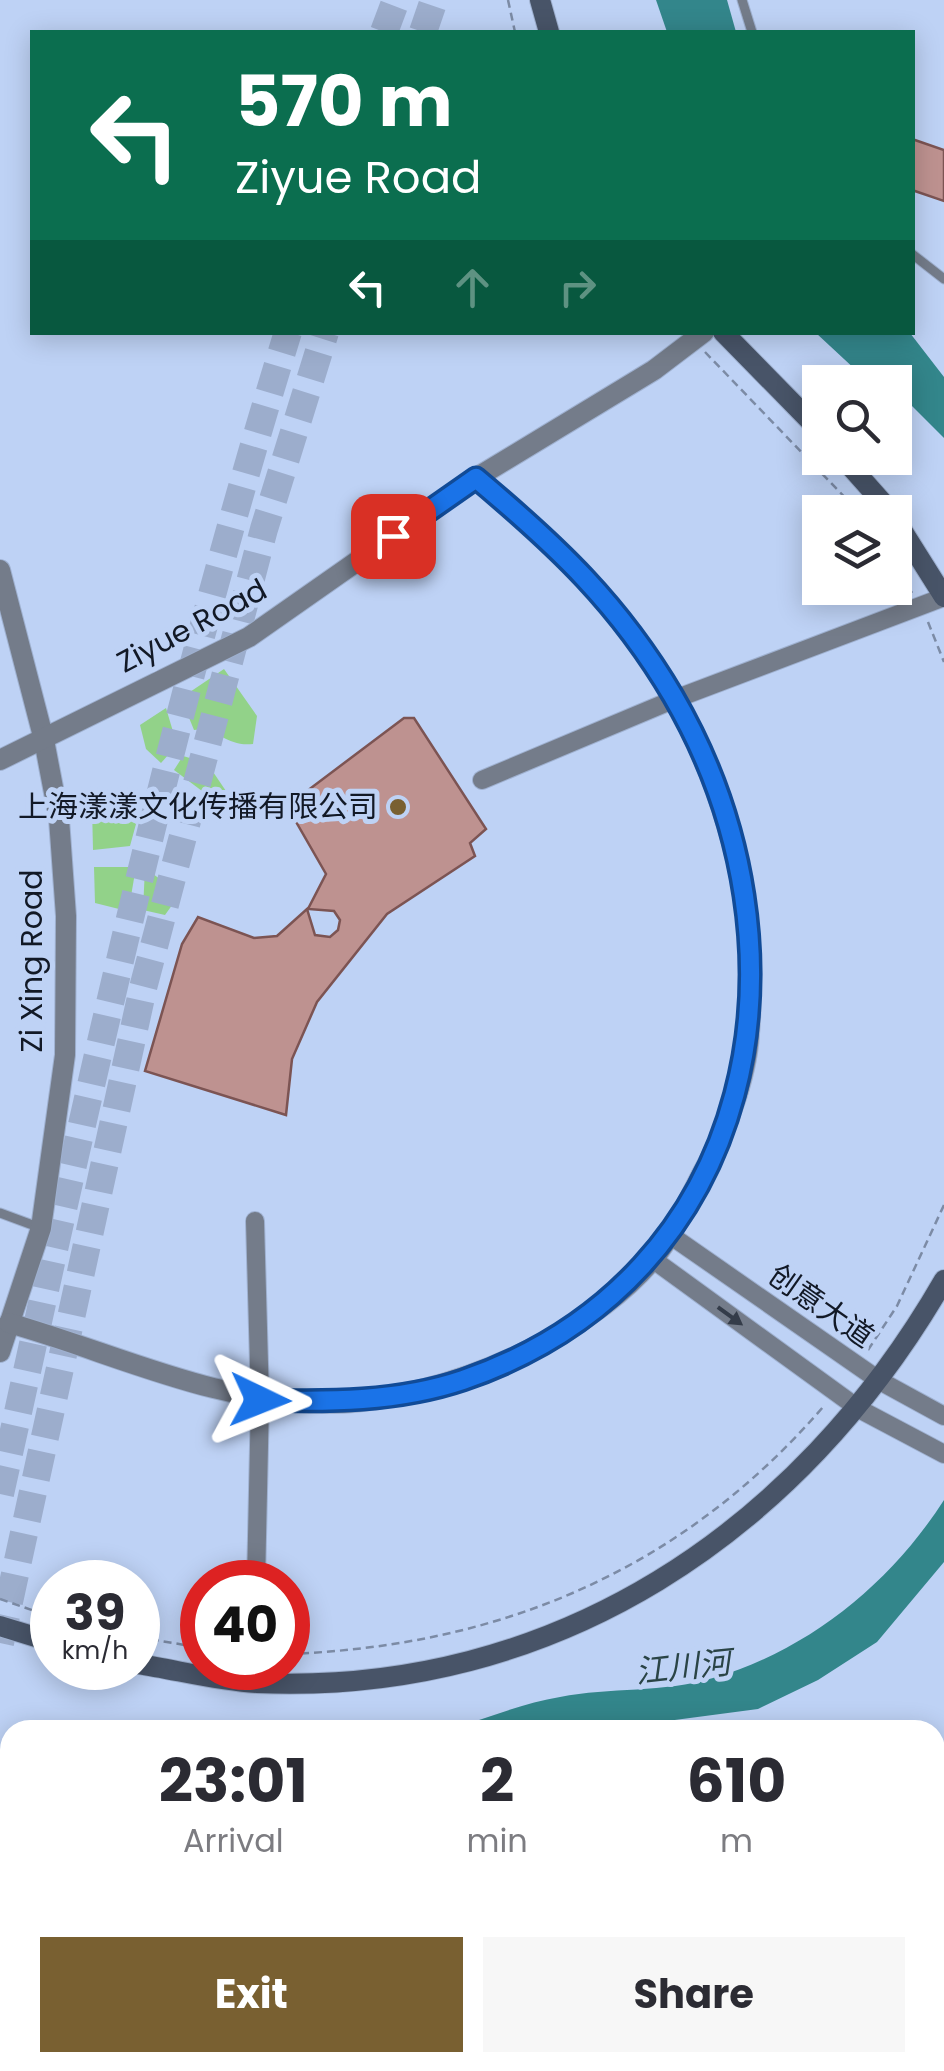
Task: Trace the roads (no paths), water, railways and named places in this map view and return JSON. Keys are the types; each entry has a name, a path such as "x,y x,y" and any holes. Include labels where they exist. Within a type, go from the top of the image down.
{"main road":[{"path":"540,0 548,30"},
{"path":"726,335 802,413"},
{"path":"858,475 875,495"},
{"path":"912,546 944,597"},
{"path":"310,1681 335,1683 425,1670 497,1653 562,1630 700,1557 794,1479 859,1409 944,1280"},
{"path":"0,1626 30,1635"}],"street":[{"name":"Ziyue Road","path":"0,760 249,637 476,478 654,370 699,336"},
{"path":"10,1323 212,1390 260,1400 336,1403 459,1381 551,1339 633,1279 670,1234 723,1137 749,1037 744,886 713,783 675,699 634,634 561,549 476,478"},
{"name":"Zi Xing Road","path":"0,570 44,740 59,819 66,916 65,1055 41,1228 0,1352"},
{"path":"482,780 675,699 944,597"},
{"path":"255,1220 260,1400 256,1560"},
{"name":"创意大道","path":"670,1234 880,1382 944,1416"},
{"path":"652,1258 859,1409 944,1454"}],"lane":[{"path":"742,0 751,30"},
{"path":"915,256 944,280"},
{"path":"0,1213 41,1228"}],"tunnel":[{"path":"385,30 396,0"},
{"path":"424,30 434,0"},
{"path":"0,1494 132,910 205,620 287,335"},
{"path":"0,1643 143,988 264,529 324,335"}],"place":[{"name":"上海漾漾文化传播有限公司","path":"398,807"}],"water label":[{"name":"江川河","path":"683,1667"}]}
